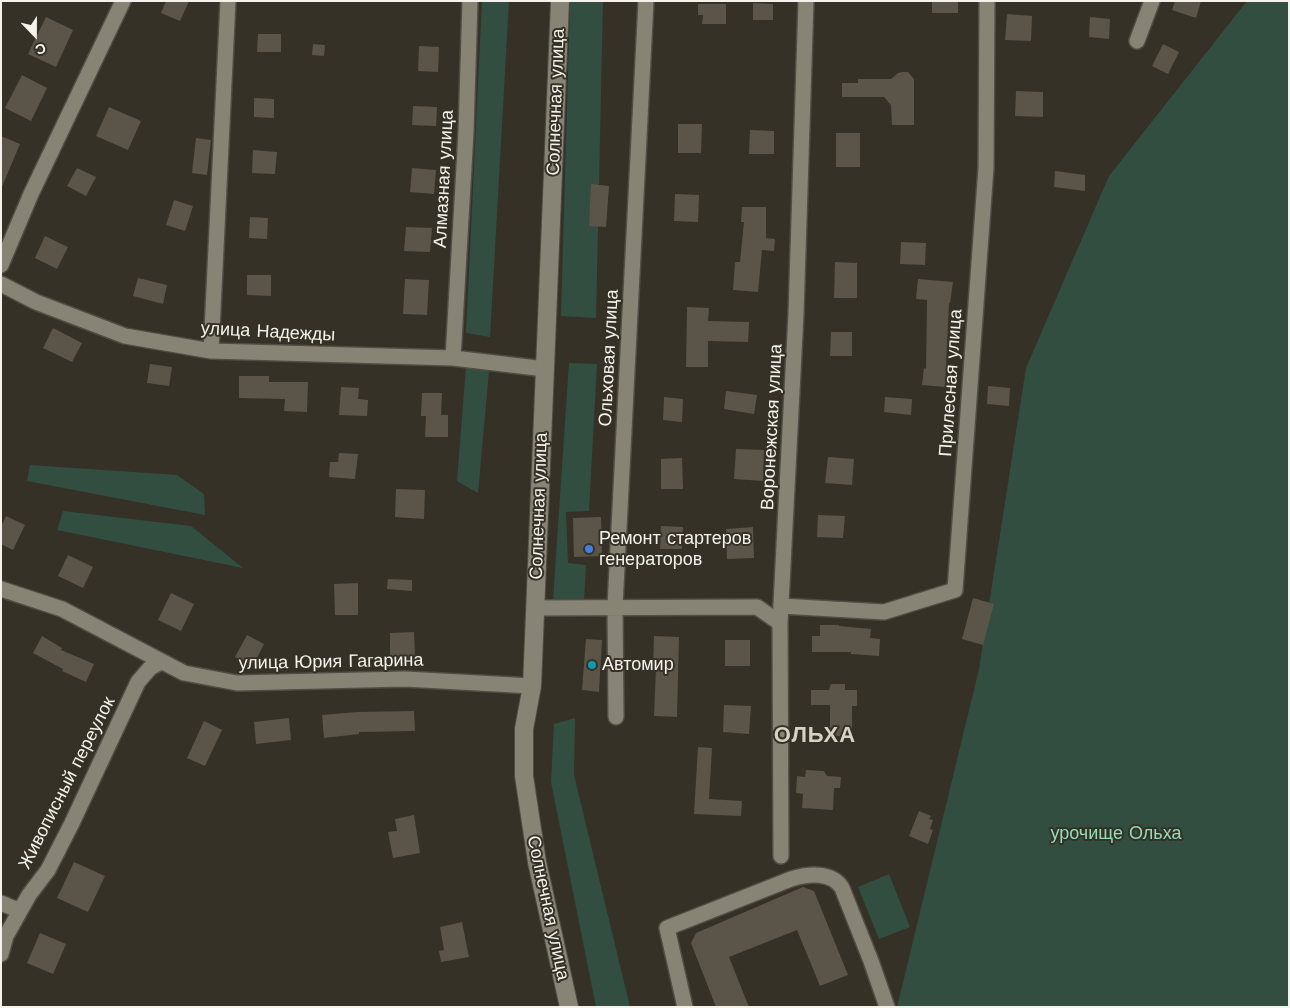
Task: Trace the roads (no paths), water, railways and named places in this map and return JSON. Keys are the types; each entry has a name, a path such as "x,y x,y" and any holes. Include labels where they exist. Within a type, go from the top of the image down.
{"street":[{"path":"1,265 31,194 123,1"},
{"path":"211,351 228,1"},
{"name":"Алмазная улица","path":"453,358 466,132 470,1"},
{"name":"Солнечная улица","path":"560,1 532,686 524,729 524,776 538,862 569,1007"},
{"name":"Ольховая улица","path":"616,717 615,606 646,1"},
{"name":"Воронежская улица","path":"781,856 780,622 796,314 806,1"},
{"name":"Прилесная улица","path":"781,606 884,612 955,590 986,168 987,1"},
{"path":"1137,41 1152,1"},
{"name":"улица Надежды","path":"1,284 36,302 125,336 211,351 453,358 545,369"},
{"name":"улица Юрия Гагарина","path":"1,589 62,609 184,673 237,683 405,678 532,686"},
{"path":"534,608 758,606 780,622"},
{"name":"Живописный переулок","path":"1,954 6,936 29,895 48,870 110,745 138,682 150,668 161,662"},
{"path":"685,1007 667,928 802,876 832,877 842,888 871,961 886,1007"},
{"path":"1,903 20,911"}],"place":[{"name":"Ремонт стартеров генераторов","path":"589,549"},
{"name":"Автомир","path":"592,665"}],"district":[{"name":"ОЛЬХА","path":"815,736"}],"park label":[{"name":"урочище Ольха","path":"1116,834"}]}
